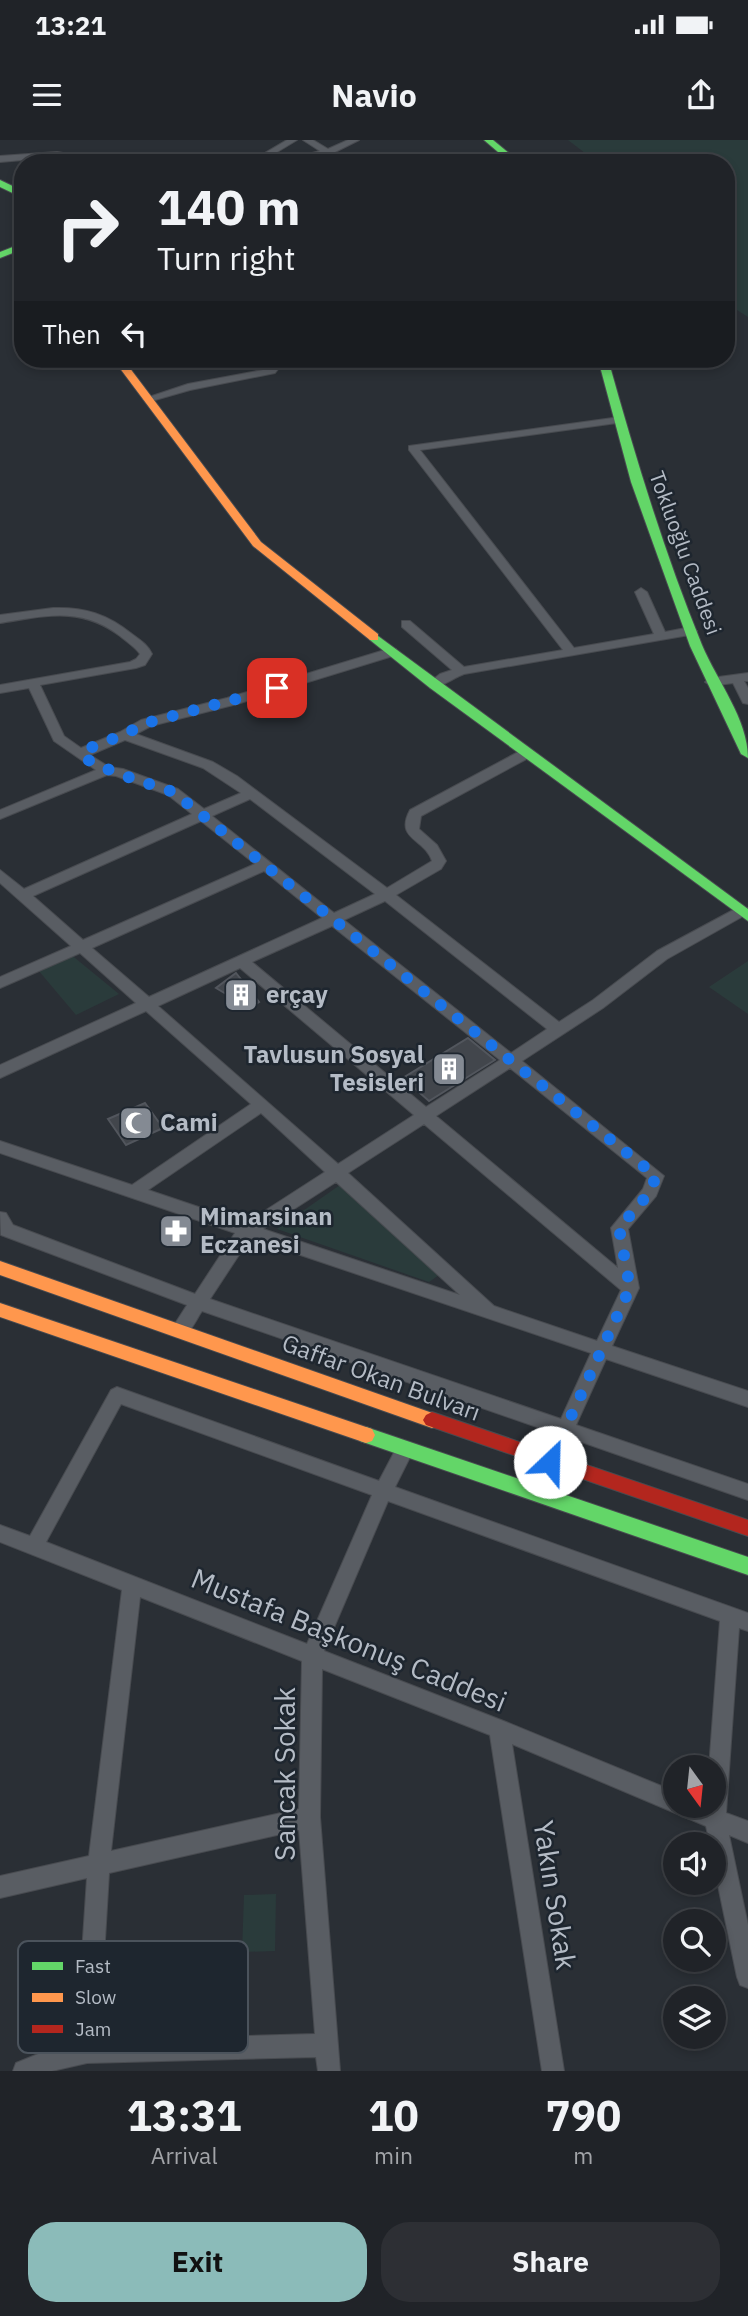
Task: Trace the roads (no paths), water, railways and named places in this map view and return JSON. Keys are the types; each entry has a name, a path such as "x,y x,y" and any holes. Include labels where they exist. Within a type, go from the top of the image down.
{"main road":[{"path":"488,140 506,154"},
{"path":"125,368 257,544 434,685 744,908"},
{"name":"Tokluoğlu Caddesi","path":"606,368 645,505 691,631 711,682 748,754"},
{"name":"Gaffar Okan Bulvarı","path":"0,1268 550,1462 748,1528"},
{"path":"0,1310 748,1566"}],"street":[{"path":"268,154 293,140"},
{"path":"307,140 328,152"},
{"path":"319,154 355,140"},
{"path":"70,145 78,154"},
{"path":"280,154 281,147"},
{"path":"148,399 188,387 271,371 274,368"},
{"path":"571,652 413,448 620,419"},
{"path":"641,592 661,636"},
{"path":"0,619 86,613 104,620 144,648 146,654 141,662 132,665 0,689"},
{"path":"406,624 461,671"},
{"path":"434,685 444,677 461,671 691,631"},
{"path":"82,755 87,749 146,723 232,701 392,652"},
{"path":"711,682 742,678 748,700"},
{"path":"33,683 59,738 106,771"},
{"path":"125,734 208,765 253,793 556,1029"},
{"path":"0,1072 386,895 436,866 439,861 436,851 413,832 411,824 415,813 527,754"},
{"path":"0,815 106,771 118,772 173,792 335,918 656,1176 650,1192 619,1228 630,1288 550,1462"},
{"path":"23,894 253,793"},
{"path":"0,983 266,865"},
{"path":"0,875 262,1105 491,1313"},
{"path":"180,1330 245,1232 598,1004 662,955 744,908"},
{"path":"241,961 630,1288"},
{"path":"132,1193 262,1105"},
{"path":"0,1147 245,1232 748,1399"},
{"path":"0,1218 7,1230 198,1301 748,1492"},
{"path":"34,1546 117,1395 739,1619 715,1820 748,1977"},
{"name":"Sancak Sokak","path":"329,2071 309,1817 312,1655 383,1492 405,1449"},
{"name":"Mustafa Başkonuş Caddesi","path":"0,1533 499,1729 663,1798"},
{"path":"94,1941 99,1865 132,1584"},
{"name":"Yakın Sokak","path":"499,1729 552,2071"},
{"path":"0,1888 309,1817"},
{"path":"710,1818 748,1832"},
{"path":"248,2047 327,2045"},
{"path":"24,2071 53,2059 82,2053"}],"place":[{"name":"erçay","path":"241,995"},
{"name":"Tavlusun Sosyal Tesisleri","path":"449,1069"},
{"name":"Cami","path":"136,1123"},
{"name":"Mimarsinan Eczanesi","path":"176,1231"}]}
